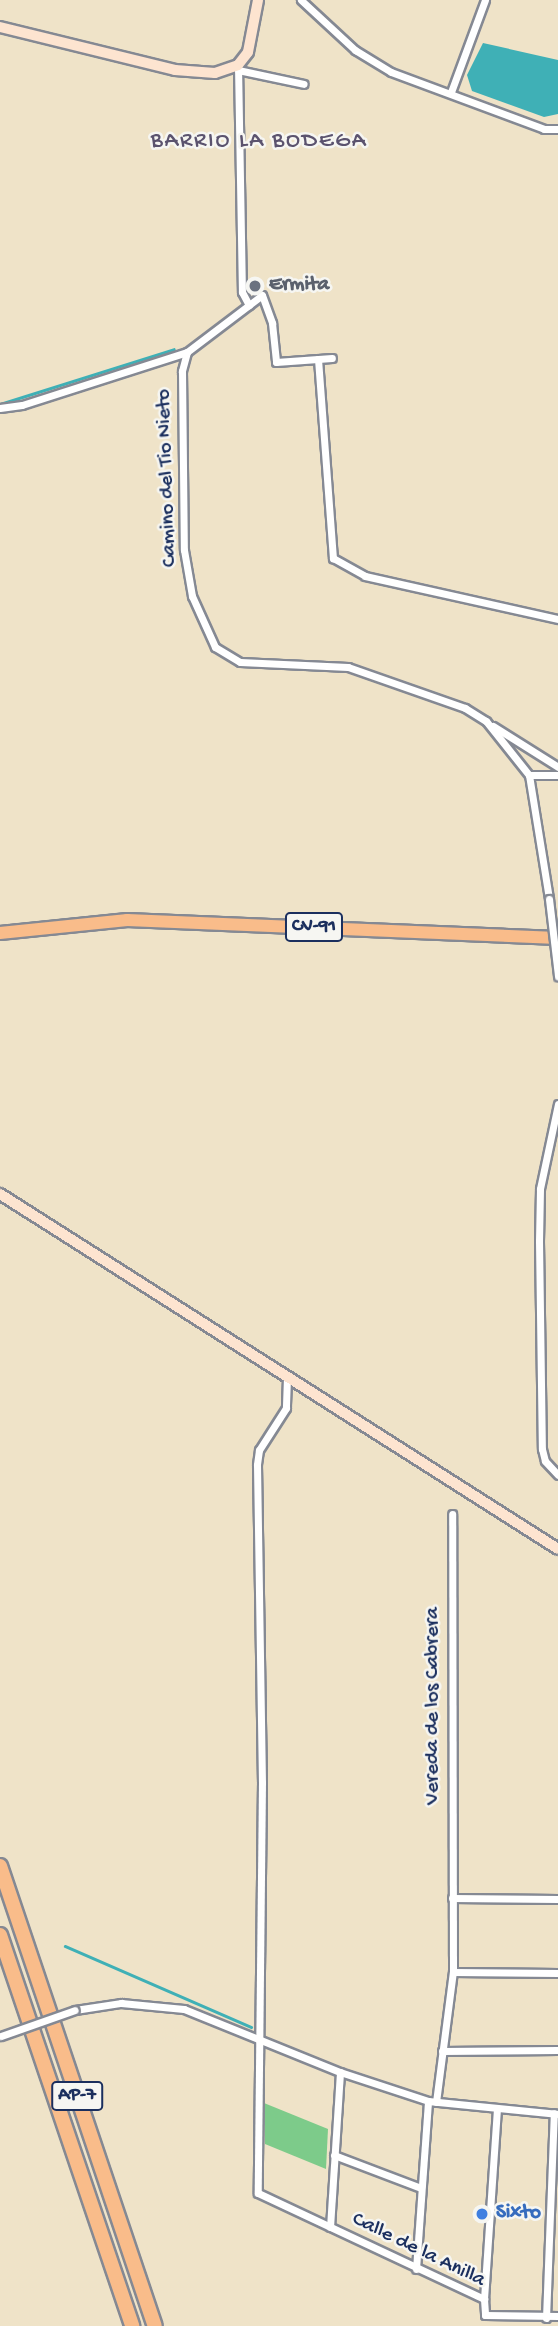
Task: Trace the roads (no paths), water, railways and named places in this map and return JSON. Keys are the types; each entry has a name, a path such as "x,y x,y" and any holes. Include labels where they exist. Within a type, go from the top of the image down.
{"highway":[{"name":"AP-7","path":"0,1866 155,2326"},
{"name":"AP-7","path":"0,1935 132,2326"}],"main road":[{"path":"0,27 175,70 215,73 238,68 248,52 258,0"},
{"name":"CV-91","path":"0,933 71,923 233,922 558,938"},
{"name":"CV-91","path":"0,943 71,923"},
{"path":"0,1194 558,1549"}],"street":[{"path":"301,0 355,50 391,72 451,92 544,130 558,130"},
{"path":"451,92 485,0"},
{"path":"249,305 242,292 238,68 304,85"},
{"path":"0,408 22,405 187,352 262,295 272,323 276,362 332,358"},
{"name":"Camino del Tio Nieto","path":"187,352 182,371 184,551 192,596 215,647 240,662 348,667 464,708 558,767"},
{"path":"318,359 333,558 365,576 558,619"},
{"name":"Camino del Tio Nieto","path":"486,721 529,775 558,976"},
{"path":"529,775 558,775"},
{"path":"558,1104 540,1189 539,1241 542,1449 545,1461 558,1475"},
{"path":"258,2038 262,1782 257,1465 259,1450 286,1408 287,1377"},
{"name":"Vereda de los Cabrera","path":"416,2269 421,2188 453,1972 452,1514"},
{"path":"452,1898 558,1899"},
{"path":"453,1972 558,1973"},
{"path":"0,2037 75,2010 121,2003 184,2009 340,2072 432,2101 556,2113 546,2318"},
{"name":"Calle de la Anilla","path":"258,2038 258,2193 484,2299 485,2315 520,2322 558,2316"},
{"path":"442,2051 558,2050"},
{"path":"330,2227 340,2072"},
{"path":"484,2299 497,2108"},
{"path":"334,2155 421,2188"}],"water":[{"path":"483,43 558,60 558,114 544,117 472,91 467,75"}],"waterway":[{"path":"0,404 174,349"},
{"path":"65,1946 251,2027"}],"place":[{"name":"Ermita","path":"255,286"},
{"name":"Sixto","path":"482,2214"}],"district":[{"name":"BARRIO LA BODEGA","path":"259,142"}]}
